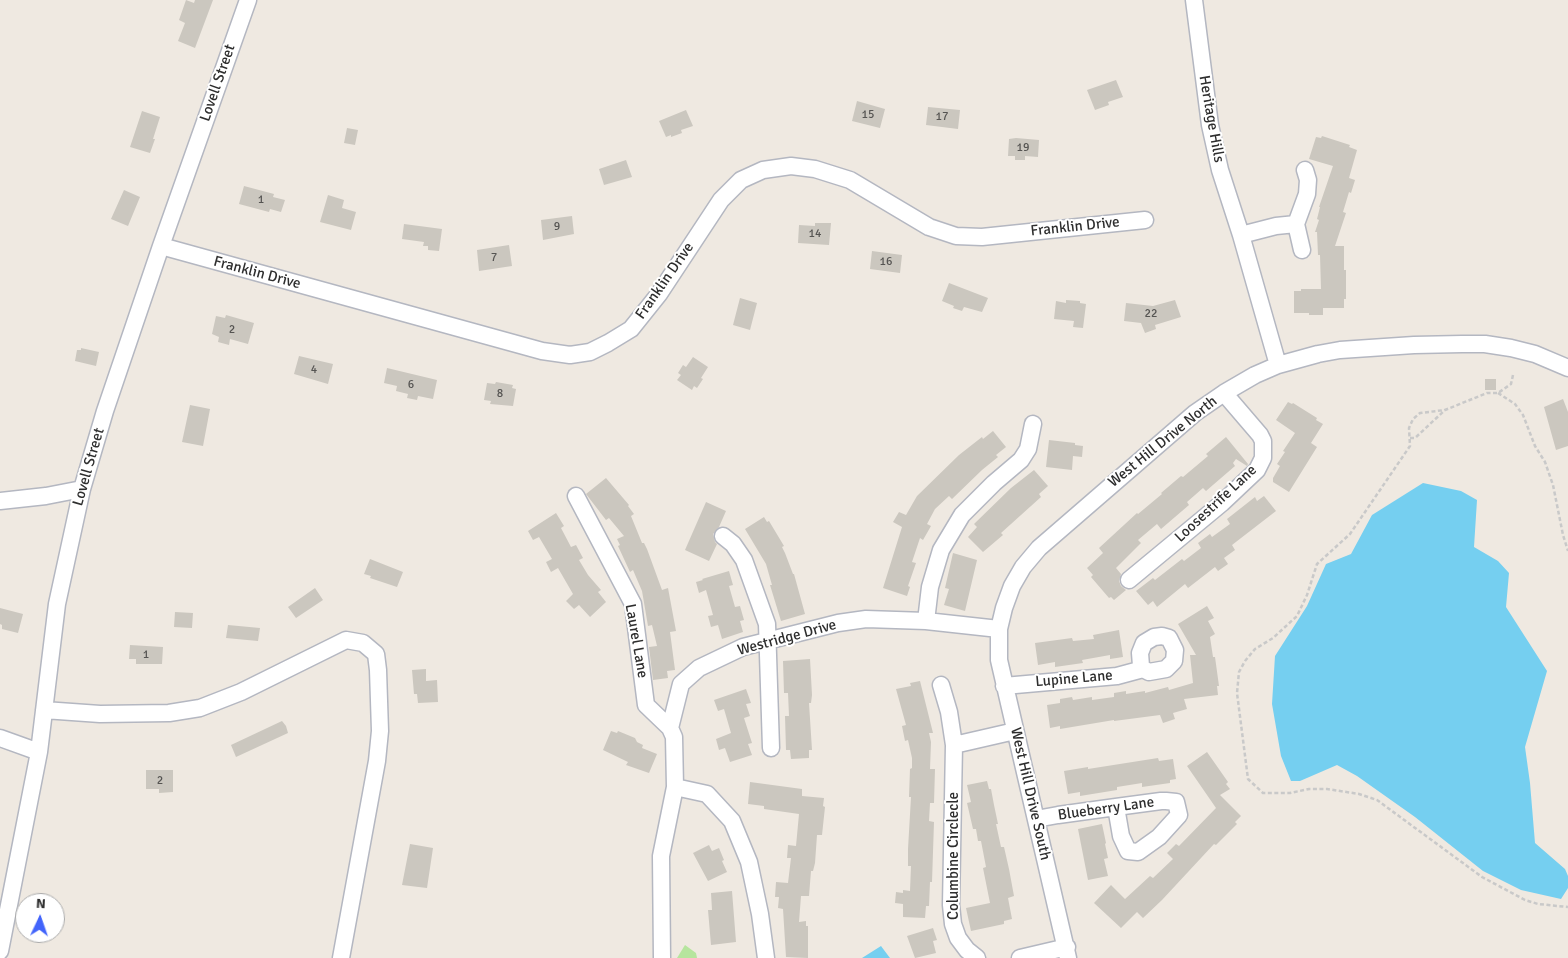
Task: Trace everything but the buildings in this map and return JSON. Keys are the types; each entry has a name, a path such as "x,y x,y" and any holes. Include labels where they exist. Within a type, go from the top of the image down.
{"street":[{"name":"Lovell Street","path":"0,951 38,752 57,604 82,489 105,411 161,246 248,0"},
{"name":"Heritage Hills","path":"1194,0 1210,125 1220,170 1241,235 1278,365"},
{"name":"Franklin Drive","path":"161,246 542,351 570,355 590,352 631,329 659,294 722,200 741,180 763,170 791,166 815,169 850,180 929,227 956,236 982,237 1145,220"},
{"path":"1302,250 1296,224 1306,194 1308,180 1305,170"},
{"path":"1241,235 1276,226 1296,224"},
{"name":"West Hill Drive North","path":"999,629 1012,586 1023,567 1039,548 1195,413 1255,375 1278,365 1318,354 1340,350 1414,345 1485,344 1535,354 1568,368"},
{"name":"Loosestrife Lane","path":"1129,580 1257,470 1263,458 1263,442 1260,435 1224,393"},
{"path":"926,621 930,587 941,550 962,515 994,483 1021,460 1028,449 1032,424"},
{"path":"0,501 46,496 82,489"},
{"name":"Laurel Lane","path":"576,496 633,604 646,705 670,728"},
{"path":"723,536 734,544 744,560 766,624 771,748"},
{"name":"Westridge Drive","path":"662,958 660,856 675,787 674,737 670,728 681,684 699,668 743,647 838,623 866,619 926,621 999,629"},
{"name":"West Hill Drive South","path":"999,629 999,660 1004,686 1068,952"},
{"path":"44,710 100,714 169,713 200,708 241,692 346,640 363,642 376,654 380,731 376,770 340,958"},
{"name":"Lupine Lane","path":"1004,686 1117,676 1143,669"},
{"name":"Columbine Circlecle","path":"941,685 949,712 954,745 951,905 953,924 958,938 967,950 977,958"},
{"path":"954,745 1015,731"},
{"path":"0,738 38,752"},
{"path":"675,787 707,794 732,820 749,862 760,914 766,958"},
{"name":"Blueberry Lane","path":"1036,819 1161,801 1176,802 1179,814 1159,838 1138,852 1128,852 1121,836 1116,808"},
{"path":"1020,958 1068,952"}],"path":[{"path":"1498,393 1511,384 1513,375"},
{"path":"1568,551 1553,485 1545,462 1534,446 1523,415 1515,404 1498,393 1487,393 1445,410 1420,413 1413,419 1409,428 1410,446 1350,534 1317,564 1307,595 1297,616 1273,638 1255,649 1239,672 1237,693 1248,778 1263,793 1290,793 1310,789 1327,789 1359,794 1377,800 1482,877 1525,900 1538,904 1568,907"},
{"path":"1410,438 1415,438 1445,410"}],"green space":[{"path":"685,945 696,953 697,958 677,958"}],"water":[{"path":"1423,483 1461,491 1477,500 1474,547 1498,561 1509,573 1506,607 1547,671 1525,747 1535,843 1565,869 1568,876 1568,888 1561,899 1521,890 1483,871 1415,817 1357,776 1337,765 1300,781 1291,781 1281,756 1272,704 1275,656 1307,606 1326,564 1351,554 1372,515"},
{"path":"881,946 890,958 862,958"}]}
